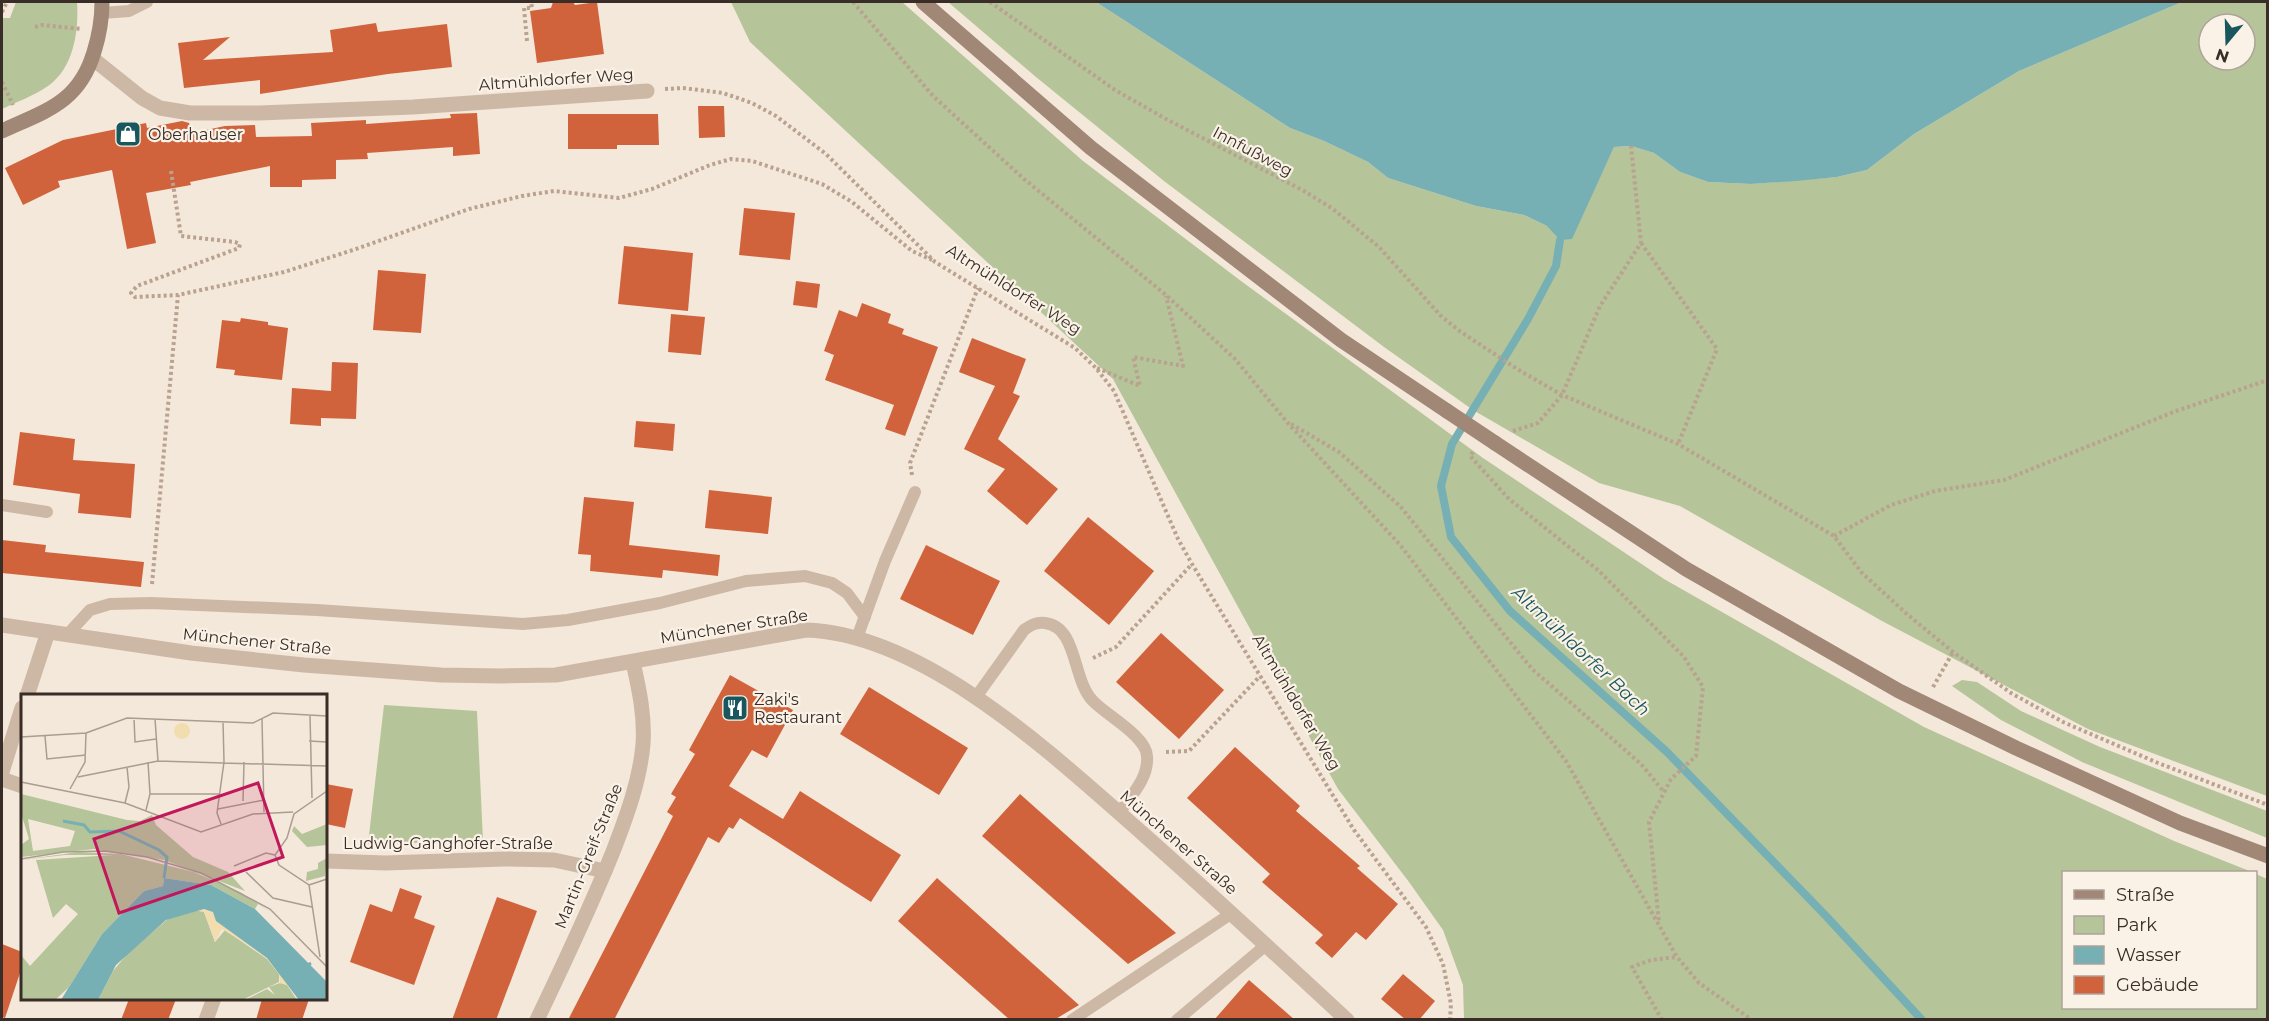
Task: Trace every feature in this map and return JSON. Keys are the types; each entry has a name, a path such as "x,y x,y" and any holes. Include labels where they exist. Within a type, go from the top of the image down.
{"main road":[{"path":"923,2 1091,148 1341,340 1686,569 1924,703 2180,823 2268,856"},
{"path":"2,131 50,109 81,83 92,58 102,7"}],"street":[{"name":"Altmühldorfer Weg","path":"92,58 142,98 160,108 190,113 259,113 401,107 647,91"},
{"name":"Münchener Straße","path":"2,626 191,653 304,665 441,675 556,675 806,630 825,631 880,644 976,697 1041,747 1232,913 1347,1020"},
{"path":"28,694 48,632"},
{"name":"Martin-Greif-Straße","path":"537,1020 605,871 627,816 640,766 643,741 642,711 633,662"},
{"path":"2,772 21,711"},
{"path":"2,779 21,786"},
{"name":"Ludwig-Ganghofer-Straße","path":"327,861 386,863 554,860 605,871"},
{"path":"206,1020 214,1000"}],"lane":[{"path":"102,7 129,10 147,2"},
{"path":"857,638 885,561 915,492"},
{"path":"2,505 47,512"},
{"name":"Münchener Straße","path":"68,635 90,610 110,604 151,603 317,610 523,624 568,620 660,603 746,581 805,576 832,583 848,593 865,617"},
{"path":"976,697 1024,630 1031,624 1042,622 1062,630 1069,642 1081,684 1092,701 1136,737 1147,753 1147,769 1119,813"},
{"path":"1072,1020 1232,913"},
{"path":"1177,1020 1266,945"}],"path":[{"path":"2,12 7,2"},
{"path":"527,41 524,8 532,8 531,2"},
{"path":"853,2 933,96 1024,179 1166,295 1235,359 1287,422 1401,546 1566,761 1677,957 1698,983 1752,1020"},
{"name":"Innfußweg","path":"990,2 1115,90 1304,191 1333,209 1379,247 1440,315 1517,369 1562,395 1678,444 1834,536"},
{"path":"35,27 42,25 99,30"},
{"name":"Altmühldorfer Weg","path":"647,91 682,88 723,93 752,103 776,116 826,153 935,262 1075,348 1096,368 1114,391 1178,539 1192,564 1354,830 1426,927 1443,964 1450,1004 1450,1020"},
{"path":"1631,146 1641,243 1717,349 1678,444"},
{"path":"171,171 181,236 240,244 239,248 137,286 131,293 135,297 178,295 284,272 469,209 522,196 554,191 619,198 652,189 731,159 771,166 822,184 852,202 912,251 935,262"},
{"path":"1511,432 1538,423 1562,395 1600,306 1641,243"},
{"path":"915,492 910,463 978,288"},
{"path":"151,603 178,295"},
{"path":"1096,368 1140,386 1133,357 1183,366 1166,295"},
{"path":"2268,380 2176,411 2004,480 1935,491 1891,504 1834,536 1862,573 1908,615 1953,652 2012,693 2063,722 2158,763 2268,805"},
{"path":"1287,422 1339,452 1400,506 1532,669 1641,764 1664,792"},
{"path":"1470,456 1509,499 1599,571 1684,657 1703,687 1696,756 1671,779 1649,822 1659,925"},
{"path":"1076,666 1116,647 1192,564"},
{"path":"1924,703 1953,652"},
{"path":"1147,753 1189,751 1260,676"},
{"path":"1662,1020 1632,968 1651,960 1677,957"}],"green space":[{"path":"16,2 77,2 76,36 69,59 57,78 37,93 2,109 2,18 10,18"},
{"path":"731,2 902,2 1083,161 1241,281 1483,458 1664,579 1924,727 2174,841 2249,871 2062,871 2062,1009 2257,1009 2257,874 2267,879 2267,1019 1464,1019 1463,985 1443,930 1338,789 1113,379 750,42"},
{"path":"948,2 1096,2 1290,128 1368,162 1388,178 1476,206 1524,215 1547,226 1594,189 1614,147 1631,146 1654,153 1680,172 1708,182 1751,184 1837,177 1867,170 1914,134 2019,71 2182,2 2267,2 2267,796 2088,729 1882,621 1680,506 1599,483 1473,410 1384,347 1164,181"},
{"path":"1962,680 1977,682 2021,711 2100,747 2267,811 2267,838 2082,762 2001,720 1952,686"},
{"path":"384,705 477,711 483,841 368,844"}],"water":[{"path":"1096,2 2182,2 2019,71 1914,134 1867,170 1837,177 1796,181 1751,184 1708,182 1680,172 1654,153 1631,146 1614,147 1572,239 1560,240 1547,226 1524,215 1476,206 1388,178 1368,162 1290,128"}],"building":[{"path":"553,2 573,2 575,5 597,2 604,54 537,63 530,11 551,8"},
{"path":"376,23 378,32 447,24 452,67 388,74 260,94 260,80 184,88 178,43 230,37 203,60 333,52 330,30"},
{"path":"698,106 724,106 725,137 699,138"},
{"path":"477,113 480,154 453,156 453,147 367,153 368,159 336,160 336,179 302,180 302,187 270,187 270,166 146,193 156,243 127,249 112,170 58,181 60,187 23,205 5,168 63,140 146,123 147,128 182,121 189,123 192,133 225,126 255,125 256,137 312,136 311,123 366,120 366,124 451,118 450,114"},
{"path":"568,114 658,114 659,145 617,145 617,149 568,149"},
{"path":"744,208 795,213 790,260 739,255"},
{"path":"624,246 693,253 688,311 618,304"},
{"path":"378,270 426,274 421,333 373,330"},
{"path":"796,281 820,284 817,308 793,305"},
{"path":"862,303 891,314 888,323 904,329 902,334 938,347 905,436 885,429 894,405 825,380 834,355 824,351 839,310 857,317"},
{"path":"671,314 705,317 701,355 668,352"},
{"path":"241,318 288,328 282,380 234,375 235,370 216,368 222,320 240,322"},
{"path":"972,338 1026,359 1013,393 1020,396 998,439 1058,489 1027,525 987,491 1005,469 964,449 995,386 959,372"},
{"path":"332,362 358,363 356,419 321,418 321,426 290,424 292,388 331,391"},
{"path":"636,421 675,424 673,451 634,447"},
{"path":"20,432 75,439 73,460 135,464 131,518 78,513 80,494 13,485"},
{"path":"709,490 772,497 768,534 705,528"},
{"path":"584,497 634,502 629,545 720,555 718,576 663,570 662,578 590,571 591,555 578,554"},
{"path":"1088,517 1154,571 1109,625 1044,571"},
{"path":"2,540 46,545 45,552 144,562 141,587 2,573"},
{"path":"926,545 1000,581 973,635 900,599"},
{"path":"1161,633 1224,690 1179,739 1116,682"},
{"path":"730,675 793,710 767,758 752,750 729,786 783,819 800,791 901,855 871,902 740,818 733,829 729,827 719,843 708,837 614,1020 568,1020 673,816 667,812 676,797 671,794 695,754 689,750"},
{"path":"869,687 968,748 939,795 840,734"},
{"path":"1235,747 1300,806 1296,811 1360,866 1357,868 1398,904 1366,940 1356,932 1332,958 1315,943 1323,935 1262,882 1270,874 1187,798"},
{"path":"327,784 353,789 345,828 327,824"},
{"path":"1020,794 1176,933 1128,964 982,836"},
{"path":"937,878 1079,1005 1054,1020 1010,1020 898,921"},
{"path":"400,888 422,896 414,918 435,926 414,985 350,962 370,904 392,912"},
{"path":"497,897 537,911 496,1020 452,1020"},
{"path":"2,944 21,952 21,970 5,1018 2,1017"},
{"path":"1403,974 1435,1001 1419,1020 1406,1020 1381,999"},
{"path":"1249,980 1295,1020 1214,1020"},
{"path":"129,1000 176,1000 168,1020 121,1020"},
{"path":"262,1000 309,1000 302,1020 256,1020"}],"waterway":[{"name":"Altmühldorfer Bach","path":"1560,240 1556,266 1528,319 1452,444 1441,486 1451,537 1510,611 1667,752 1826,916 1922,1020"}],"place":[{"name":"Oberhauser","path":"128,134"},
{"name":"Zaki's Restaurant","path":"735,708"}]}
